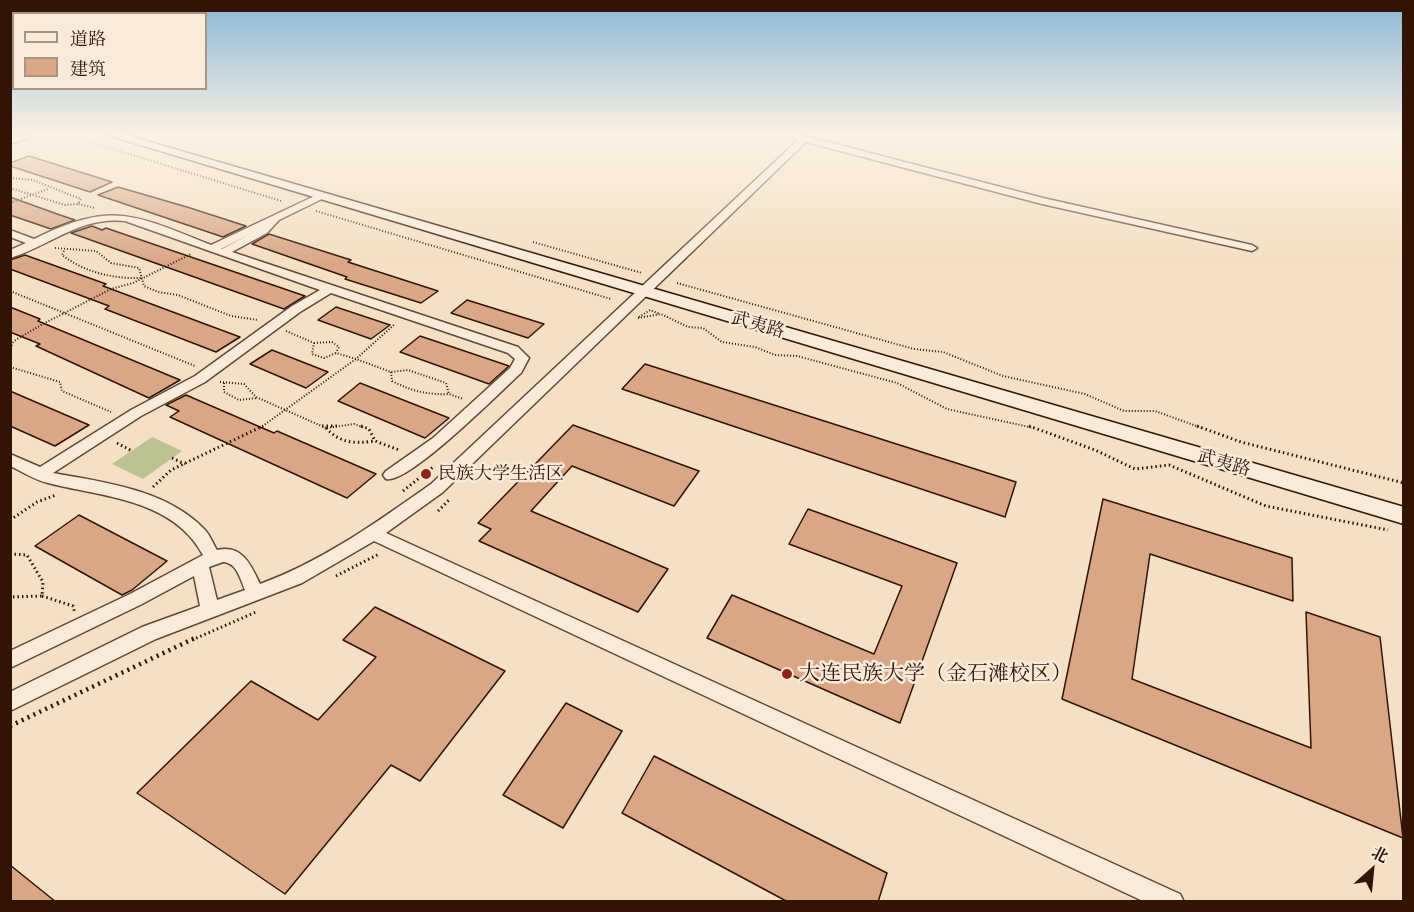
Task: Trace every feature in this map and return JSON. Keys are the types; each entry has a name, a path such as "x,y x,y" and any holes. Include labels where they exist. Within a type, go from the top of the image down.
{"main road":[{"name":"武夷路","path":"258,178 644,291 1398,524"}],"street":[{"path":"10,702 149,633 210,610 259,601 374,534 437,488 763,178"},
{"path":"952,178 1031,198 1252,248"},
{"path":"215,250 256,225 275,219 321,196"},
{"path":"10,255 74,226 101,218 116,217 513,350 522,358 516,370 438,442 391,475"},
{"path":"10,233 36,243"},
{"path":"41,474 129,417 207,374 330,289"},
{"path":"10,459 41,474 106,488 141,499 177,517 200,535 206,560 210,610"},
{"path":"374,534 1172,902"},
{"path":"10,660 80,627 206,560 230,555 241,561 259,601"}],"path":[{"path":"10,178 33,180 81,199 78,204"},
{"path":"208,178 611,299"},
{"path":"10,188 65,205 78,204 99,210 101,218"},
{"path":"10,202 49,188"},
{"path":"36,243 64,251 96,251 111,263 139,268 144,286 158,292 177,295 231,316 245,316 314,343 333,342 339,347 336,353"},
{"path":"10,348 14,341 111,289 215,250"},
{"path":"64,251 62,255 68,260 89,269 123,280 143,278"},
{"path":"677,283 914,348 943,352 1003,376 1086,394 1124,411 1155,411 1241,442 1404,483"},
{"path":"10,291 224,383 240,381 250,387 259,398 326,428 334,439 356,445 375,441 415,456"},
{"path":"661,314 638,318 650,310 661,314 688,327 703,328 722,342 755,347 775,355 797,356 897,383 947,409 1032,427 1095,450 1135,469 1169,465 1266,506 1398,524"},
{"path":"141,499 171,470 256,431 371,347 382,334 395,327 396,318 401,314"},
{"path":"314,343 312,354 324,358 336,353 392,372 408,370 429,375 446,383 449,394"},
{"path":"10,367 60,382 62,391 83,399 94,408 129,417"},
{"path":"392,372 392,381 406,388 427,396 449,394 478,405"},
{"path":"224,383 224,392 239,400 259,398"},
{"path":"326,428 354,424 369,429 375,441"},
{"path":"172,458 185,464"},
{"path":"399,494 435,466"},
{"path":"10,520 37,502 61,493 75,483"},
{"path":"438,511 454,495"},
{"path":"10,554 27,555 44,582 42,596"},
{"path":"326,580 379,554"},
{"path":"10,597 42,596 73,606 80,627"},
{"path":"10,726 212,630 259,601"}],"green space":[{"path":"152,437 182,451 143,479 112,464"}],"building":[{"path":"46,178 98,178 112,182 90,192"},
{"path":"118,187 246,226 223,237 98,195"},
{"path":"10,197 75,220 51,229 10,215"},
{"path":"92,226 102,230 106,228 305,296 284,309 71,233"},
{"path":"269,234 438,291 421,303 345,279 347,277 252,244"},
{"path":"25,255 240,337 216,352 105,309 109,306 10,269 10,260"},
{"path":"467,300 544,324 528,338 451,313"},
{"path":"10,307 40,319 38,321 180,380 149,398 36,346 40,344 10,332"},
{"path":"336,307 390,325 371,339 318,320"},
{"path":"420,336 509,366 489,384 400,352"},
{"path":"272,350 328,372 306,388 250,364"},
{"path":"645,364 1016,482 1005,517 622,389"},
{"path":"360,383 449,418 425,438 338,401"},
{"path":"10,391 89,425 55,446 10,426"},
{"path":"186,395 376,474 347,498 170,417 179,411 166,405"},
{"path":"573,425 699,471 674,506 572,466 531,511 668,569 638,612 479,541 491,529 478,523"},
{"path":"1103,499 1292,558 1293,601 1150,554 1132,679 1311,748 1306,612 1380,637 1403,838 1062,699"},
{"path":"808,509 957,563 900,723 707,638 732,595 874,654 902,586 789,544"},
{"path":"79,515 167,561 132,590 122,595 35,546"},
{"path":"375,607 505,671 420,781 391,765 285,894 137,793 251,681 318,720 376,657 343,640"},
{"path":"566,703 622,731 563,828 503,795"},
{"path":"654,756 887,873 878,902 788,902 622,813"},
{"path":"10,865 56,902 10,902"}],"place":[{"name":"民族大学生活区","path":"426,474"},
{"name":"大连民族大学（金石滩校区）","path":"787,674"}]}
